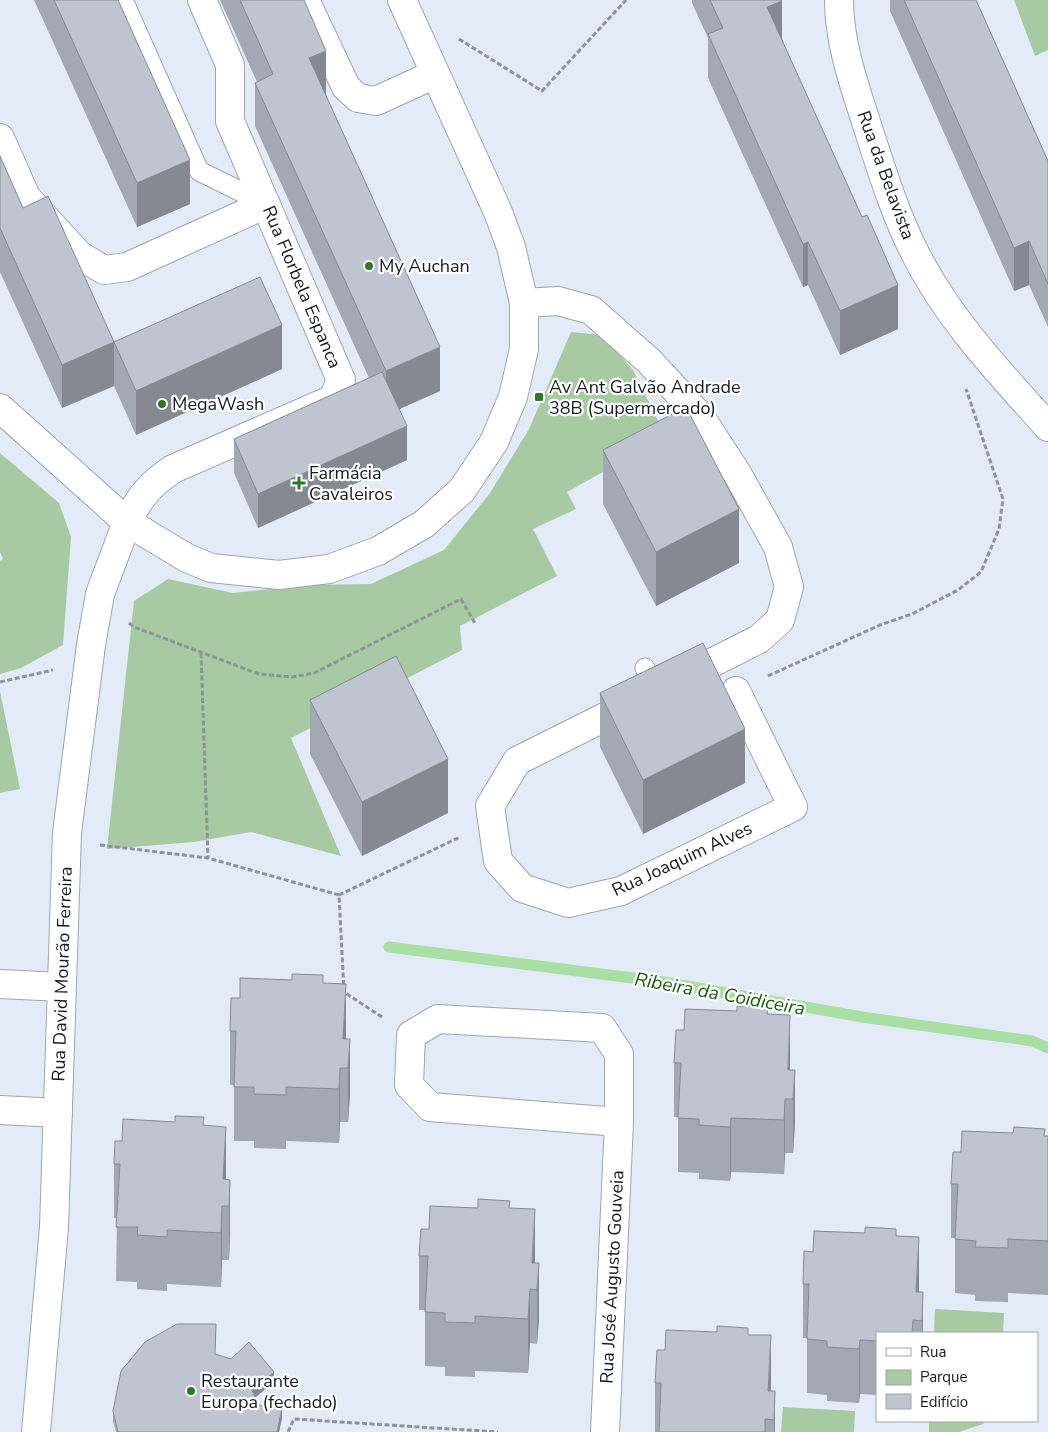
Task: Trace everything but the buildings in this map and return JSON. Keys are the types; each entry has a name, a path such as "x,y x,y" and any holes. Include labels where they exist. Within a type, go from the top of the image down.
{"street":[{"name":"Rua Florbela Espanca","path":"127,522 142,495 156,480 173,469 333,399 341,380 230,121 230,65 202,0"},
{"path":"305,0 346,87 358,98 376,102 434,74"},
{"path":"0,408 127,522 187,558 211,568 279,575 329,569 378,551 424,524 462,490 494,442 513,397 524,349 524,303 511,247 498,212 402,0"},
{"name":"Rua da Belavista","path":"839,0 839,23 846,59 891,199 915,253 950,312 1048,427"},
{"path":"0,138 26,197 79,255 104,270 127,267 266,204"},
{"name":"Rua Joaquim Alves","path":"524,303 558,301 591,310 649,361 699,415 738,474 778,547 789,587 780,620 759,639 651,680 518,760 490,806 498,861 522,888 568,903 621,891 794,807 736,691"},
{"name":"Rua David Mourão Ferreira","path":"36,1432 54,1226 67,832 91,645 100,594 127,522"},
{"path":"0,984 61,987"},
{"name":"Rua José Augusto Gouveia","path":"411,1035 438,1019 602,1028 619,1054 619,1122 605,1432"},
{"path":"411,1035 409,1085 430,1107 619,1122"},
{"path":"0,1110 58,1113"}],"lane":[{"path":"123,0 200,172 266,204"}],"path":[{"path":"453,35 542,91 626,0"},
{"path":"736,691 880,625 912,614 958,590 981,572 999,530 1003,499 964,382"},
{"path":"134,627 259,674 292,677 314,674 461,599 476,625"},
{"path":"201,652 208,858"},
{"path":"0,682 55,670"},
{"path":"124,846 208,858 339,895 492,822"},
{"path":"339,895 344,992 411,1035"},
{"path":"288,1432 294,1419 498,1432"}],"green space":[{"path":"1014,0 1048,0 1048,50 1035,56"},
{"path":"571,332 602,335 633,370 666,437 567,492 576,509 533,529 557,576 460,626 462,650 291,738 341,856 251,832 194,842 107,849 134,601 168,579 233,593 304,585 371,584 444,550 490,493 529,429"},
{"path":"0,453 59,503 71,537 63,645 21,668 0,674 0,561 3,559 0,552"},
{"path":"0,691 20,789 0,793"},
{"path":"935,1309 1004,1313 1003,1332 934,1332"},
{"path":"783,1407 855,1411 854,1432 781,1432"},
{"path":"929,1422 984,1422 959,1432 929,1432"}],"waterway":[{"name":"Ribeira da Coidiceira","path":"389,947 664,982 862,1017 1032,1041 1048,1048"}],"place":[{"name":"My Auchan","path":"369,266"},
{"name":"Av Ant Galvão Andrade 38B (Supermercado)","path":"539,397"},
{"name":"MegaWash","path":"162,404"},
{"name":"Farmácia Cavaleiros","path":"299,483"},
{"name":"Restaurante Europa (fechado)","path":"191,1391"}]}
